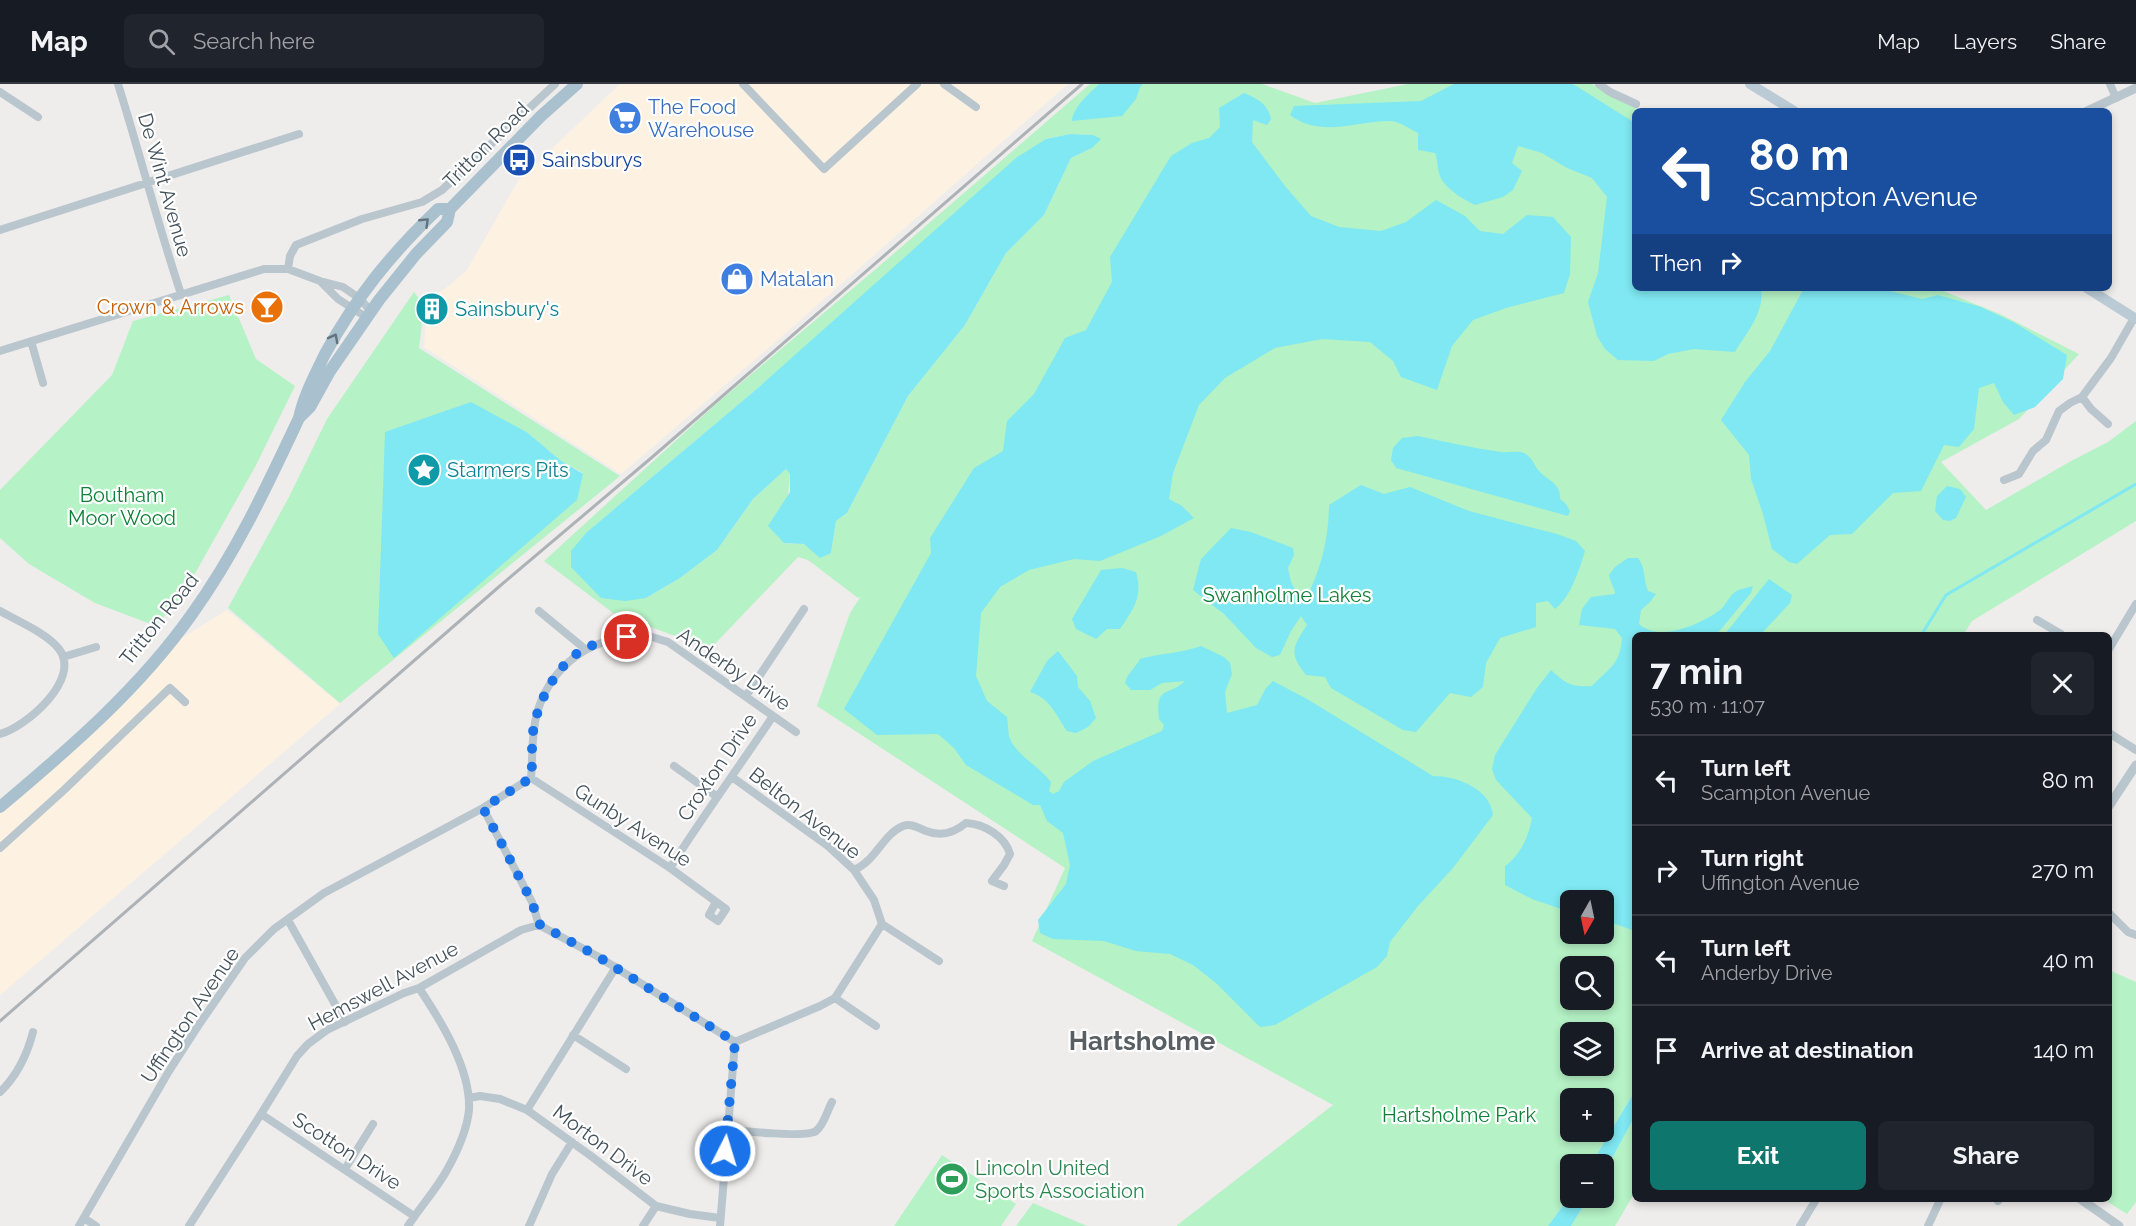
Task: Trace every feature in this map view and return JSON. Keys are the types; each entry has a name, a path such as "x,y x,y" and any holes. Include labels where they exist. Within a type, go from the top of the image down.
{"main road":[{"name":"Tritton Road","path":"299,418 310,407 330,371 369,314 447,222 450,209 541,116 577,84"},
{"path":"1750,84 1789,108"},
{"name":"Tritton Road","path":"0,807 93,724 166,648 192,615 237,545 299,418 302,403 312,381 351,309 378,272 438,209 450,209"},
{"path":"378,272 394,266 410,249 428,247"},
{"path":"2092,291 2135,318"}],"street":[{"name":"De Wint Avenue","path":"118,84 149,184 164,244 181,294"},
{"path":"288,268 290,256 296,245 362,219 422,202 442,190 555,84"},
{"path":"743,84 824,169 917,84"},
{"path":"944,84 976,107"},
{"path":"1599,84 1610,92 1636,104"},
{"path":"2110,84 2116,98"},
{"path":"2094,108 2136,88"},
{"path":"0,92 38,117"},
{"path":"0,230 299,134"},
{"path":"0,351 264,269 288,268 320,281 343,287 358,298 369,314"},
{"path":"320,281 327,290 351,309 369,314"},
{"path":"2004,480 2019,474 2033,451 2046,440 2059,411 2082,397 2111,358 2135,318"},
{"path":"32,341 44,383"},
{"path":"2082,397 2091,409 2108,424"},
{"path":"2112,644 2136,604"},
{"path":"746,696 804,609"},
{"path":"0,611 51,640 63,657 62,679 58,687 27,721 12,731 0,734"},
{"path":"539,611 585,649"},
{"path":"2037,620 2058,632"},
{"name":"Anderby Drive","path":"531,778 532,733 537,711 550,685 567,662 585,649 609,640 644,635 668,642 796,732"},
{"path":"63,657 96,647"},
{"path":"0,848 61,793 172,685 185,702"},
{"name":"Croxton Drive","path":"670,868 716,796 732,777 772,716"},
{"path":"2112,735 2136,750"},
{"path":"2112,801 2136,765"},
{"path":"674,766 716,796"},
{"name":"Belton Avenue","path":"732,777 828,846 854,870 874,900 882,924"},
{"name":"Uffington Avenue","path":"79,1226 170,1071 210,1008 245,958 274,929 324,893 483,808 531,778"},
{"name":"Gunby Avenue","path":"531,778 670,868 716,902"},
{"path":"483,808 532,902 539,924 616,967 735,1042"},
{"path":"854,870 864,866 888,838 904,826 919,827 942,834 957,830 966,823 978,824 988,829 1008,846 1010,854 992,881 1004,886"},
{"path":"2112,916 2128,932 2136,935"},
{"path":"288,920 345,1022"},
{"name":"Hemswell Avenue","path":"189,1226 302,1050 327,1030 419,988 511,936 539,924"},
{"path":"735,1042 835,998 882,924 939,961"},
{"path":"526,1110 616,967"},
{"path":"408,1226 448,1169 464,1133 469,1112 469,1098 458,1057 419,988"},
{"path":"835,998 876,1026"},
{"path":"0,1092 16,1073 27,1054 33,1032"},
{"path":"573,1035 626,1069"},
{"path":"720,1222 735,1042"},
{"name":"Morton Drive","path":"469,1098 480,1096 500,1099 526,1110 656,1206 720,1222"},
{"path":"727,1129 751,1132 812,1133 818,1129 832,1102"},
{"name":"Scotton Drive","path":"261,1114 414,1216"},
{"path":"345,1169 373,1124"},
{"path":"529,1226 552,1174 572,1142"},
{"path":"1800,1226 1815,1202"},
{"path":"1928,1226 1939,1202"},
{"path":"2085,1202 2120,1226"},
{"path":"644,1226 656,1206"},
{"path":"84,1218 96,1226"}],"shaded area":[{"path":"620,84 1068,84 772,345 621,474 424,347 428,299 449,286 467,270 518,181"},
{"path":"227,610 340,704 0,995 0,807 166,648"}],"green space":[{"name":"Swanholme Lakes","path":"1090,84 1262,84 1315,103 1408,84 1592,84 1635,108 1632,108 1632,291 1943,291 2002,315 2079,354 2019,419 1941,462 1986,510 2108,442 2136,421 2136,521 1972,621 1965,632 1632,632 1632,1096 1614,1126 1614,1088 1560,1088 1560,1142 1604,1142 1597,1154 1560,1154 1561,1208 1548,1226 1176,1226 1333,1105 1032,941 1065,868 817,706 850,613 861,596 858,598 808,560 798,557 710,649 613,613 544,561 716,404","holes":["1070,134 1093,135 1092,148 1071,158 1044,215 1006,253 965,325 908,396 847,513 836,521 831,553 803,544 784,543 790,474 786,469 753,499 717,550 680,578 646,598 587,532 1046,139"]},
{"path":"414,292 424,305 419,348 620,476 340,703 228,608 289,497 327,419","holes":["385,432 528,433 560,460 583,473"]},
{"name":"Boutham Moor Wood","path":"229,295 256,359 295,386 255,467 184,593 156,626 95,603 29,564 0,538 0,490 112,375 133,321"},
{"path":"2112,971 2136,982 2136,1202 2127,1214 2108,1202 2112,1202"},
{"path":"1632,1122 1632,1197 1615,1226 1571,1226 1582,1208 1614,1208 1614,1155"},
{"name":"Lincoln United Sports Association","path":"942,1155 1016,1204 1001,1226 894,1226"},
{"path":"1033,1203 1087,1226 1016,1226"}],"water":[{"path":"1099,84 1143,84 1136,99 1122,116 1072,121 1078,106"},
{"path":"1454,84 1573,84 1632,121 1632,291 1761,291 1758,314 1735,352 1694,349 1668,354 1654,361 1618,360 1605,349 1597,336 1588,302 1598,273 1607,197 1592,178 1567,168 1542,153 1518,146 1512,163 1522,171 1513,190 1503,197 1475,205 1459,196 1444,183 1439,173 1435,153 1418,150 1418,133 1402,124 1379,121 1340,127 1314,126 1290,115 1294,106 1421,101"},
{"path":"1244,93 1262,103 1271,119 1267,125 1253,120 1252,142 1311,216 1339,227 1381,231 1406,222 1436,200 1465,216 1480,231 1503,234 1527,215 1553,217 1571,237 1570,274 1564,293 1506,308 1473,320 1452,346 1437,390 1401,377 1393,361 1370,342 1322,339 1275,348 1225,378 1199,405 1173,473 1169,499 1182,506 1194,518 1161,536 1100,561 1074,559 1029,570 1000,587 981,613 976,676 987,701 1007,717 1009,736 1016,749 1051,782 1049,791 1053,794 1059,791 1064,782 1093,761 1162,731 1164,725 1159,719 1158,708 1161,696 1185,681 1162,683 1150,690 1131,690 1125,683 1140,659 1201,646 1224,657 1230,663 1232,674 1225,692 1227,713 1257,705 1266,688 1273,681 1307,699 1433,776 1461,781 1479,791 1486,798 1493,815 1453,868 1418,906 1390,942 1387,956 1377,967 1275,1025 1260,1027 1216,983 1193,965 1170,954 1136,951 1104,941 1053,939 1040,933 1038,920 1066,884 1070,865 1063,833 1047,821 1040,805 1033,805 966,765 954,748 938,734 877,735 844,709 931,553 930,538 974,468 1003,451 1007,421 1034,394 1065,338 1086,330 1112,282 1110,257 1171,156 1192,143 1209,138 1220,127 1219,108"},
{"path":"1070,134 1093,135 1101,139 1092,148 1071,158 1044,215 1006,253 965,325 908,396 847,513 836,521 831,553 820,558 804,544 784,543 768,526 790,492 790,474 786,469 753,499 717,550 680,578 646,598 625,601 601,598 571,567 571,551 587,532 759,387 1016,158 1046,139"},
{"path":"1802,291 1890,291 1922,299 1938,295 1981,307 2015,323 2067,355 2063,379 2035,407 2014,415 2003,402 1994,383 1979,388 1974,429 1959,447 1944,445 1921,491 1893,493 1852,534 1830,535 1797,564 1789,562 1772,549 1751,479 1749,455 1721,420 1745,382 1770,351"},
{"path":"471,402 528,433 560,460 583,474 577,500 394,658 378,634 385,432"},
{"path":"1418,436 1491,450 1524,453 1556,486 1560,499 1570,511 1568,516 1396,468 1391,460 1393,448 1402,438"},
{"path":"1361,485 1384,494 1410,487 1469,511 1557,534 1576,541 1585,551 1574,583 1561,604 1555,609 1548,601 1536,603 1536,627 1500,638 1486,663 1483,687 1471,697 1450,693 1416,732 1403,730 1331,688 1325,677 1306,675 1297,661 1294,650 1307,625 1301,616 1280,655 1272,657 1256,648 1224,614 1193,590 1201,559 1231,528 1251,532 1293,548 1294,555 1288,568 1291,582 1303,604 1322,556 1329,505"},
{"path":"1947,486 1960,489 1966,497 1956,518 1950,521 1943,520 1935,511 1937,496"},
{"path":"1628,558 1638,558 1648,591 1656,594 1641,610 1639,624 1658,632 1632,632 1632,930 1614,924 1614,890 1560,890 1560,909 1532,899 1505,885 1505,866 1523,845 1532,818 1496,780 1492,769 1495,755 1551,670 1569,684 1592,686 1616,660 1622,638 1615,629 1579,625 1582,609 1591,597 1615,594 1609,575 1615,567"},
{"path":"1122,568 1136,572 1138,595 1120,629 1107,629 1096,639 1076,629 1072,619 1101,570"},
{"path":"1769,579 1792,595 1790,603 1763,632 1727,632"},
{"path":"1753,586 1751,593 1719,632 1669,632 1702,621 1720,610 1735,592"},
{"path":"1058,651 1077,676 1078,687 1090,701 1096,718 1088,727 1076,733 1067,731 1048,703 1030,692 1047,661"},
{"path":"1632,1096 1632,1122 1614,1155 1597,1154 1604,1142 1614,1142 1614,1126"},
{"path":"1561,1208 1582,1208 1571,1226 1548,1226"}],"waterway":[{"path":"1923,632 1946,595 2136,484"}],"railway":[{"path":"0,1021 1082,84"}],"place":[{"name":"The Food Warehouse","path":"625,118"},
{"name":"Sainsburys","path":"519,160"},
{"name":"Matalan","path":"737,279"},
{"name":"Crown & Arrows","path":"267,307"},
{"name":"Sainsbury's","path":"432,309"},
{"name":"Starmers Pits","path":"424,470"},
{"name":"Lincoln United Sports Association","path":"952,1179"}],"district":[{"name":"Hartsholme","path":"1142,1041"}],"route":[{"path":"627,637 609,640 585,649 567,662 550,685 537,711 532,733 531,778 483,808 532,902 539,924 597,956 735,1042 725,1151"}],"park label":[{"name":"Hartsholme Park","path":"1459,1115"}]}
